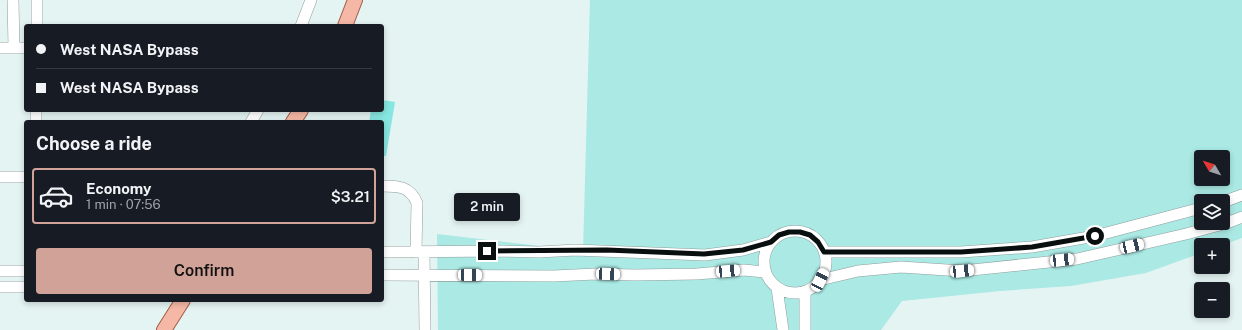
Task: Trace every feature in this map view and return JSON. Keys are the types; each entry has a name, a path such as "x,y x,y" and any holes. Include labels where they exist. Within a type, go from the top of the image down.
{"main road":[{"path":"346,24 355,0"},
{"path":"164,330 182,302"}],"street":[{"path":"13,0 14,48"},
{"path":"37,0 37,24"},
{"path":"302,24 311,0"},
{"path":"0,48 24,48"},
{"path":"0,177 24,177"},
{"path":"384,186 398,186 406,189 414,196 417,203 420,252 425,275 425,330"},
{"path":"1230,199 1242,195"},
{"path":"824,252 961,252 1032,247 1095,236 1194,210"},
{"path":"1230,222 1242,216"},
{"path":"820,280 858,271 902,268 962,271 1077,259 1201,230"},
{"path":"789,232 800,232 810,235 818,242 824,252 826,261 820,280 813,287 805,291 790,293 777,288 770,281 765,272 764,262 766,251 771,242 779,235 789,232"},
{"path":"384,252 581,250 704,254 743,250 771,242"},
{"path":"384,275 554,276 595,274 696,274 744,270 765,272"},
{"path":"0,271 24,271"},
{"path":"0,287 24,287"},
{"path":"777,288 783,330"},
{"path":"805,291 805,330"}],"shaded area":[{"path":"590,0 1242,0 1242,238 1230,242 1230,238 1194,238 1194,256 1146,273 1071,286 1000,291 902,301 881,330 438,330 437,234 583,251"}],"building":[{"path":"384,100 395,102 386,156 384,156 384,120 369,120 371,112 384,112"}],"route":[{"path":"487,251 539,252 607,250 667,254 704,254 743,250 771,242 779,235 789,232 800,232 810,235 818,242 824,252 961,252 1032,247 1095,236"}]}
